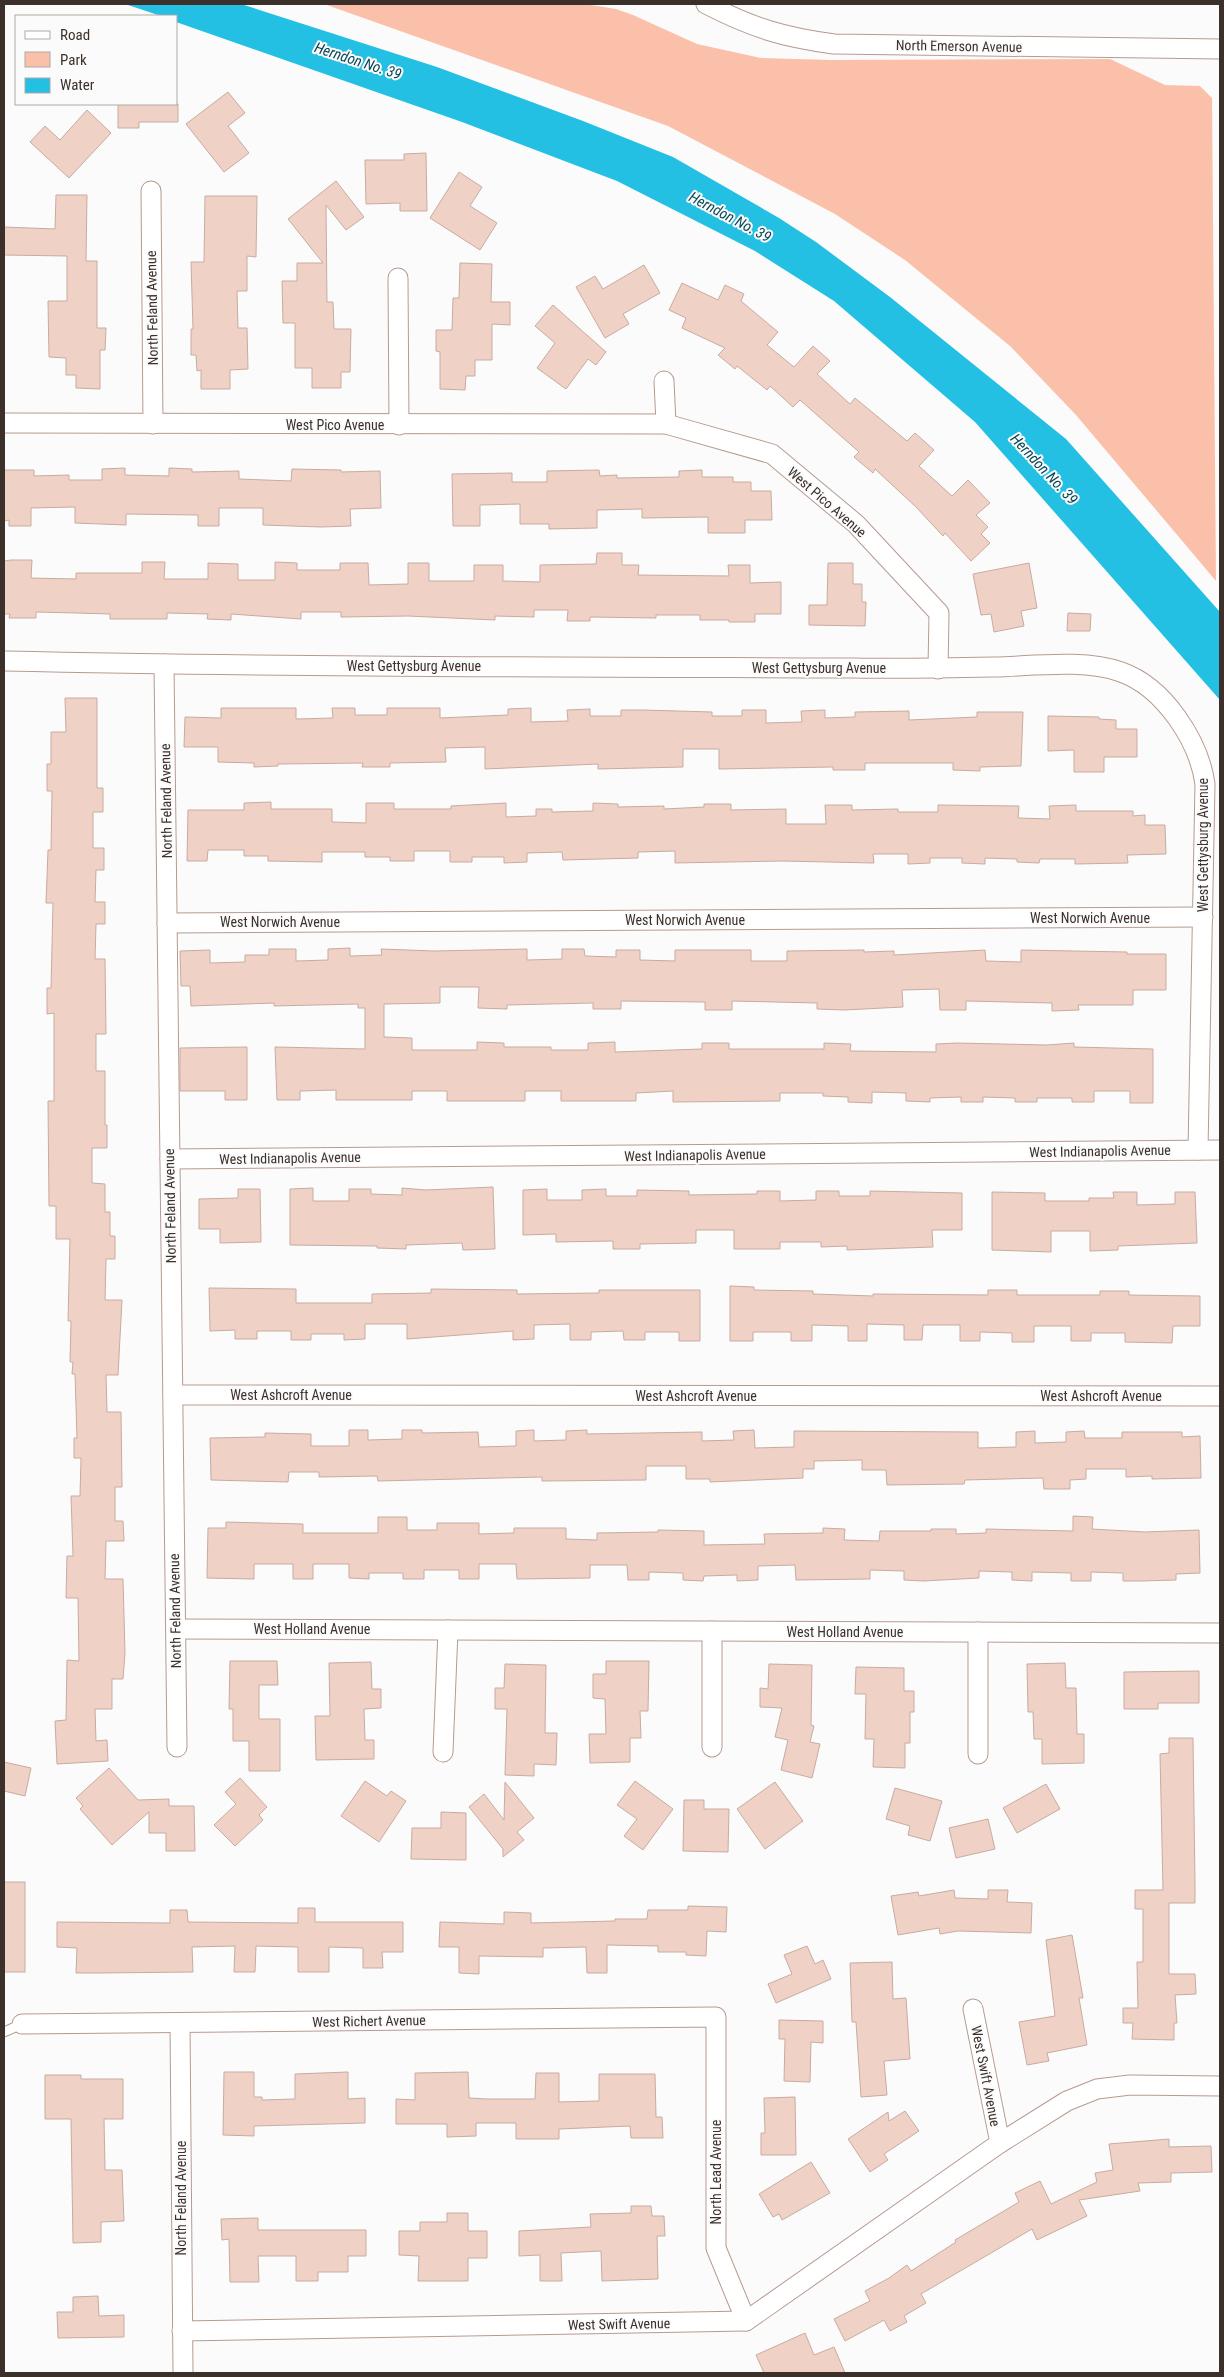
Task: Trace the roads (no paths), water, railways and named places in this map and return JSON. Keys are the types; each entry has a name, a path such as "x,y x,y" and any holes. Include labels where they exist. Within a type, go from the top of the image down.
{"street":[{"name":"North Emerson Avenue","path":"706,4 755,27 790,38 834,44 1220,49"},
{"name":"North Feland Avenue","path":"151,191 154,424"},
{"path":"398,278 399,425"},
{"path":"664,381 666,424"},
{"name":"West Pico Avenue","path":"4,423 666,424 772,454 856,524 939,614 938,669"},
{"name":"West Gettysburg Avenue","path":"4,661 164,664 938,669 1094,665 1120,672 1134,678 1160,698 1191,738 1202,763 1205,784 1198,1150"},
{"name":"North Feland Avenue","path":"164,664 177,1747"},
{"name":"West Norwich Avenue","path":"167,923 1203,917"},
{"name":"West Indianapolis Avenue","path":"170,1159 1220,1150"},
{"name":"West Ashcroft Avenue","path":"173,1395 1220,1396"},
{"name":"West Holland Avenue","path":"176,1629 1220,1634"},
{"path":"443,1752 448,1630"},
{"path":"712,1631 712,1747"},
{"path":"978,1632 978,1754"},
{"name":"West Swift Avenue","path":"973,2009 1000,2143"},
{"name":"West Richert Avenue","path":"22,2024 716,2017"},
{"name":"North Lead Avenue","path":"716,2017 716,2248 746,2322"},
{"name":"North Feland Avenue","path":"180,2023 183,2373"},
{"name":"West Swift Avenue","path":"182,2330 746,2322 1000,2143 1067,2102 1097,2089 1130,2085 1220,2086"}],"lane":[{"path":"4,2032 22,2024"}],"water":[{"name":"Herndon No. 39","path":"125,4 241,4 437,67 583,121 673,157 779,218 816,242 890,297 1066,439 1220,612 1220,700 975,422 834,301 755,251 617,181 462,122 178,23 178,15 158,15"}]}
